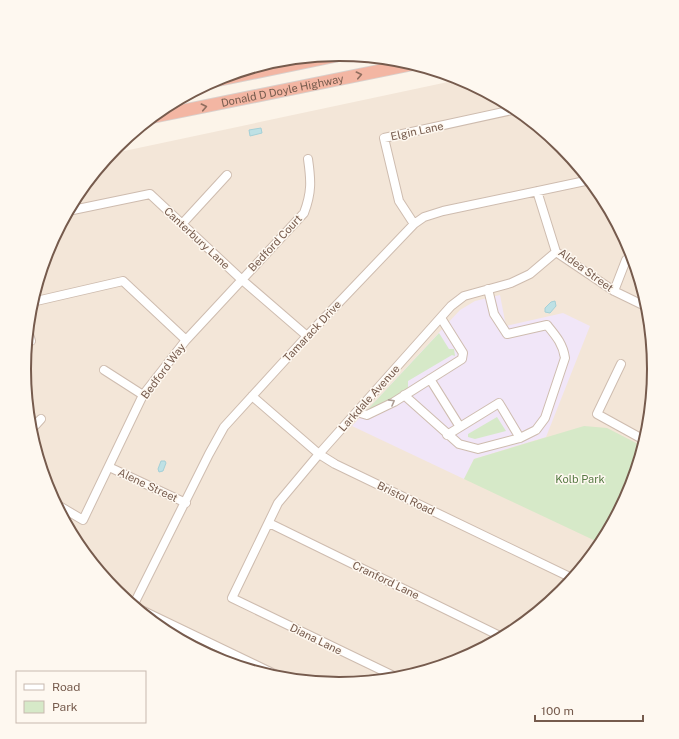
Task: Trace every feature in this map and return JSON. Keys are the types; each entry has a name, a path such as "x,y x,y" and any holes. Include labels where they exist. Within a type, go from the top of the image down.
{"highway":[{"path":"272,69 286,66"},
{"name":"Donald D Doyle Highway","path":"167,114 399,67"}],"street":[{"name":"Elgin Lane","path":"414,224 399,201 384,138 508,111"},
{"name":"Bedford Court","path":"241,280 304,213 310,197 311,180 308,159"},
{"path":"182,224 227,175"},
{"name":"Tamarack Drive","path":"136,601 224,427 307,336 414,224 424,217 442,211 584,181"},
{"name":"Aldea Street","path":"536,192 556,252 614,291 641,304"},
{"name":"Canterbury Lane","path":"76,209 150,194 241,280 307,336"},
{"name":"Larkdale Avenue","path":"232,598 278,502 441,318 464,296 511,283 530,274 556,252"},
{"path":"614,291 626,260"},
{"name":"Bedford Way","path":"65,509 83,520 143,395 186,340 241,280"},
{"path":"39,300 123,281 186,340"},
{"path":"404,395 447,435 459,444 478,449 520,438 536,430 544,418 565,358 564,349 547,325 507,334 494,314 488,289"},
{"path":"357,412 367,415 404,395 462,359 464,356 441,318"},
{"path":"621,364 597,414 640,437"},
{"path":"104,370 143,395"},
{"path":"430,379 460,427"},
{"name":"Bristol Road","path":"252,396 319,454 334,464 568,576"},
{"path":"447,435 499,403 520,438"},
{"path":"36,424 40,419"},
{"name":"Alene Street","path":"109,467 186,503"},
{"name":"Cranford Lane","path":"269,523 497,635"},
{"name":"Diana Lane","path":"232,598 389,674"},
{"path":"156,617 260,667"}],"shaded area":[{"path":"451,81 494,102 511,113 558,151 596,198 607,215 625,251 632,270 642,309 648,370 642,430 632,469 625,488 607,524 596,541 558,588 511,626 494,637 458,655 439,662 400,672 340,678 279,672 240,662 221,655 185,637 168,626 121,588 83,541 72,524 54,488 47,469 37,430 31,370 37,309 47,270 54,251 72,215 83,198 120,152"},
{"path":"500,295 506,326 563,313 590,326 546,437 474,459 464,479 352,426 460,310 475,301"}],"green space":[{"path":"439,333 449,349 454,349 455,356 452,355 408,381 408,389 379,406 368,409"},
{"path":"497,417 506,431 475,439 468,437 468,434"},
{"name":"Kolb Park","path":"584,426 607,428 638,444 625,488 607,524 596,541 464,479 474,459"}],"water":[{"path":"261,128 262,133 250,136 249,130"},
{"path":"555,301 556,306 550,313 545,312 545,308 551,302"},
{"path":"161,461 165,461 166,463 163,471 159,472 158,469"}]}
